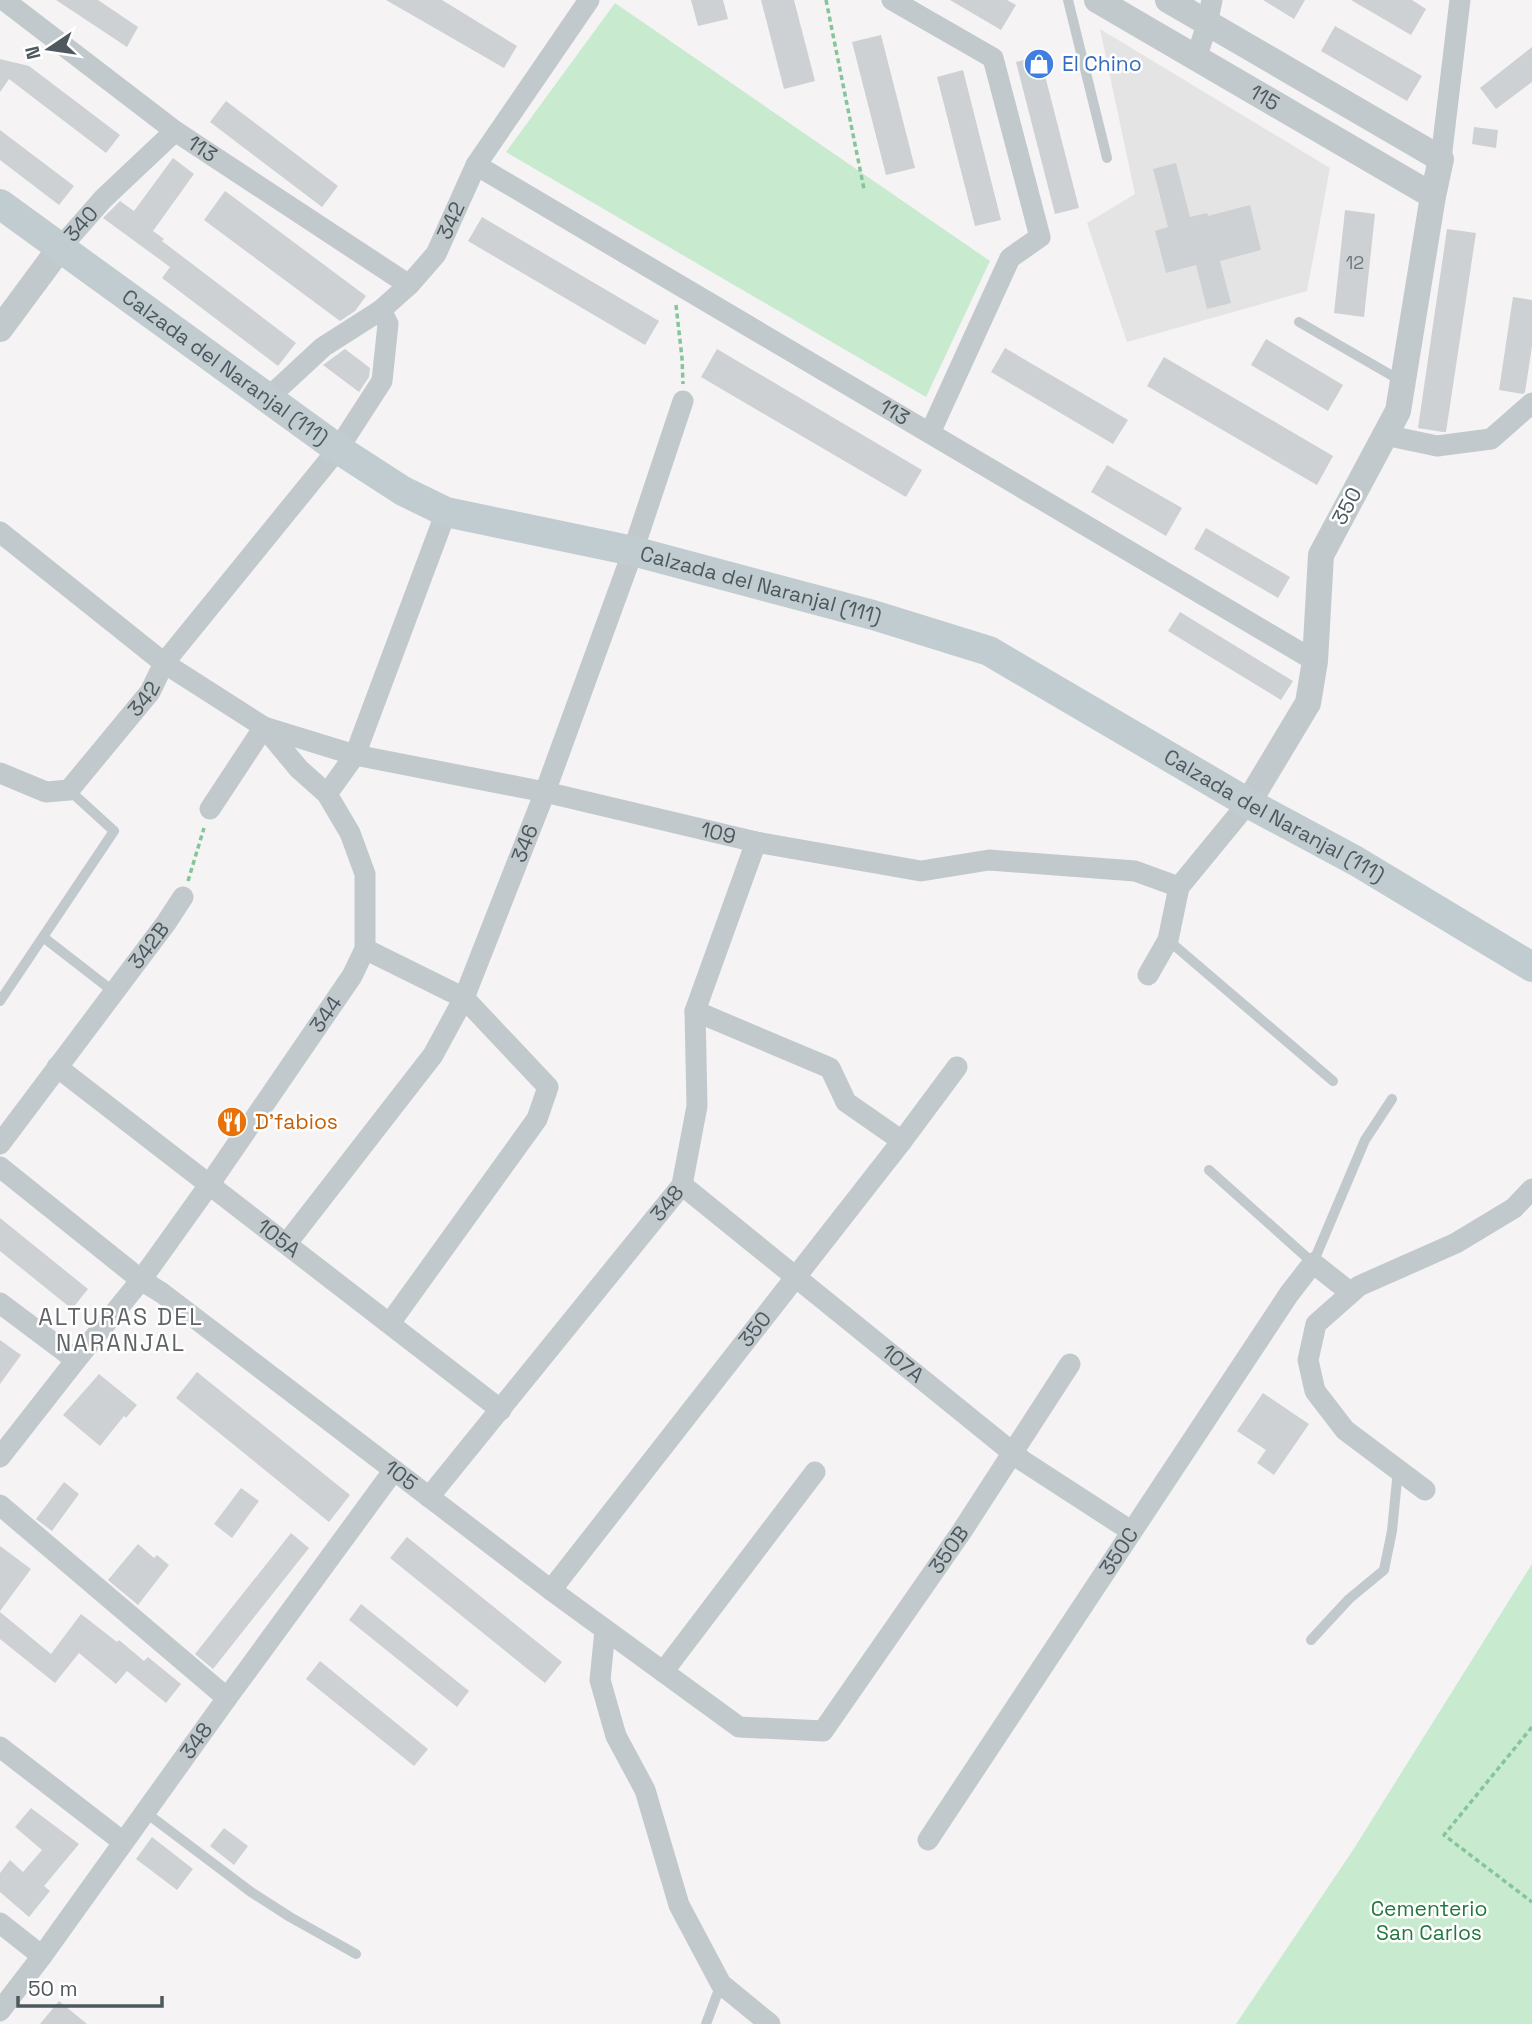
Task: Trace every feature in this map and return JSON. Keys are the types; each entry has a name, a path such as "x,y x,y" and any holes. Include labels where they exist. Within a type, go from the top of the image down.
{"main road":[{"name":"Calzada del Naranjal (111)","path":"0,204 338,449 403,491 446,512 633,551 873,615 989,651 1248,803 1356,861 1532,967"}],"street":[{"name":"113","path":"4,0 175,131 409,285"},
{"name":"342","path":"268,398 323,347 381,310 409,285 436,254 475,165 589,0"},
{"path":"892,0 993,58 1040,237 1010,258 930,433"},
{"name":"115","path":"1097,0 1433,196"},
{"name":"115","path":"1168,0 1209,12 1441,159"},
{"name":"350","path":"1149,975 1168,940 1179,887 1248,803 1308,704 1315,661 1321,555 1398,411 1441,159 1460,0"},
{"path":"1196,59 1209,12"},
{"name":"340","path":"0,329 60,248 103,200 175,131"},
{"name":"113","path":"475,165 1315,661"},
{"name":"342","path":"69,790 150,692 164,663 338,449 382,381 388,324 381,310"},
{"name":"346","path":"286,1243 433,1055 464,998 545,792 633,551 683,401"},
{"path":"1385,435 1437,446 1490,439 1532,403"},
{"path":"327,794 355,755 446,512"},
{"name":"109","path":"0,532 164,663 264,727 355,755 545,792 756,842 920,872 989,860 1135,871 1179,887"},
{"path":"210,809 264,727"},
{"name":"109","path":"264,727 299,769 327,794"},
{"path":"0,773 46,792 69,790"},
{"name":"344","path":"0,1457 141,1280 352,975 365,949 365,874 350,833 327,794"},
{"name":"348","path":"429,1497 682,1185 697,1106 695,1011 756,842"},
{"name":"342B","path":"0,1144 183,897"},
{"path":"365,949 464,998 548,1087 537,1119 390,1323"},
{"path":"695,1011 830,1068 846,1102 902,1141"},
{"name":"350","path":"551,1590 957,1067"},
{"name":"105A","path":"57,1068 501,1410"},
{"name":"105","path":"3,1177 162,1293 551,1590 739,1727 823,1731"},
{"name":"107A","path":"682,1185 1012,1452 1131,1531"},
{"path":"1425,1490 1345,1430 1315,1391 1308,1360 1316,1324 1359,1286 1456,1243 1514,1208 1532,1189"},
{"path":"1313,1263 1350,1293"},
{"name":"350C","path":"928,1840 1289,1294 1313,1263"},
{"path":"0,1303 76,1360"},
{"name":"350B","path":"823,1731 962,1531 1070,1364"},
{"name":"348","path":"0,2011 394,1470"},
{"path":"663,1672 815,1472"},
{"path":"0,1504 227,1698"},
{"path":"605,1630 600,1680 616,1736 645,1790 679,1905 721,1984 770,2024"},
{"path":"0,1747 123,1842"},
{"path":"0,1923 42,1956"}],"lane":[{"path":"1068,0 1107,158"},
{"path":"1298,322 1403,382"},
{"path":"0,1001 114,831 69,790"},
{"path":"43,937 114,992"},
{"path":"1168,940 1333,1081"},
{"path":"1209,1170 1313,1263 1365,1140 1392,1099"},
{"path":"1311,1640 1349,1599 1384,1570 1392,1531 1398,1470"},
{"path":"145,1812 251,1892 356,1954"},
{"path":"706,2024 721,1984"}],"path":[{"path":"826,0 864,189"},
{"path":"673,282 682,358 683,401"},
{"path":"183,897 210,809"},
{"path":"1532,1727 1444,1835 1532,1902"}],"shaded area":[{"path":"1100,29 1330,168 1307,291 1127,342 1087,223 1135,194"}],"green space":[{"path":"615,3 990,261 926,397 506,152"},
{"name":"Cementerio San Carlos","path":"1532,1564 1532,2024 1236,2024 1353,1850"}],"building":[{"path":"56,0 98,0 138,27 127,47"},
{"path":"386,0 442,0 517,46 504,68"},
{"path":"691,0 723,0 728,19 698,26"},
{"path":"761,0 794,0 815,81 784,89"},
{"path":"950,0 1007,0 1016,5 1001,30"},
{"path":"1263,0 1305,0 1294,19"},
{"path":"1351,0 1412,0 1426,9 1411,35"},
{"path":"1335,26 1422,76 1407,101 1321,51"},
{"path":"881,35 915,168 886,175 852,42"},
{"path":"1532,47 1532,82 1496,109 1480,88"},
{"path":"1040,56 1079,208 1055,214 1016,62"},
{"path":"0,59 29,66 120,135 106,153 9,79 0,92"},
{"path":"963,70 1001,220 975,226 937,77"},
{"path":"226,101 338,186 322,207 210,122"},
{"path":"1474,127 1498,130 1496,148 1472,144"},
{"path":"0,130 74,186 59,205 0,160"},
{"path":"173,158 194,174 153,231 164,239 162,241 296,343 278,366 162,278 170,267 103,218 120,201 134,211"},
{"path":"1176,163 1190,217 1207,213 1208,216 1250,205 1261,250 1220,261 1231,303 1207,309 1196,265 1166,273 1155,231 1168,227 1153,169"},
{"path":"225,191 366,296 355,311 340,321 204,220"},
{"path":"1345,210 1375,214 1364,317 1334,313"},
{"path":"482,217 659,321 645,345 468,241"},
{"path":"1447,229 1476,233 1446,432 1443,432 1418,428"},
{"path":"1513,297 1532,300 1532,346 1523,394 1499,390"},
{"path":"1266,339 1343,385 1328,411 1251,365"},
{"path":"1005,348 1128,420 1113,444 991,372"},
{"path":"345,349 370,368 369,377 359,392 323,365"},
{"path":"717,349 922,470 906,497 701,377"},
{"path":"1164,357 1333,456 1317,485 1147,386"},
{"path":"1107,465 1182,508 1166,536 1091,492"},
{"path":"1206,528 1290,577 1278,598 1194,549"},
{"path":"1180,612 1293,681 1281,700 1168,631"},
{"path":"0,1218 88,1289 72,1309 0,1251"},
{"path":"0,1340 21,1355 0,1384"},
{"path":"197,1372 350,1495 329,1522 176,1398"},
{"path":"99,1374 137,1405 126,1418 124,1416 100,1446 63,1415"},
{"path":"1263,1393 1309,1424 1274,1475 1257,1463 1266,1450 1237,1431"},
{"path":"64,1482 79,1494 52,1531 36,1519"},
{"path":"241,1488 259,1501 232,1538 214,1524"},
{"path":"291,1533 309,1548 213,1669 195,1654"},
{"path":"407,1537 562,1662 545,1683 390,1558"},
{"path":"138,1544 154,1558 157,1555 169,1565 138,1605 108,1580"},
{"path":"0,1546 31,1569 0,1611"},
{"path":"361,1604 469,1691 457,1707 349,1620"},
{"path":"0,1612 51,1654 81,1614 144,1661 148,1657 181,1684 166,1703 127,1671 116,1684 79,1653 55,1683 0,1639"},
{"path":"320,1661 428,1749 414,1766 306,1679"},
{"path":"31,1808 79,1844 44,1886 50,1891 29,1917 0,1892 0,1873 10,1860 23,1872 42,1850 15,1827"},
{"path":"224,1828 248,1846 234,1865 210,1846"},
{"path":"152,1837 193,1869 177,1890 136,1859"},
{"path":"59,2001 87,2024 40,2024"}],"place":[{"name":"El Chino","path":"1039,64"},
{"name":"D'fabios","path":"232,1122"}],"district":[{"name":"ALTURAS DEL NARANJAL","path":"121,1330"}]}
